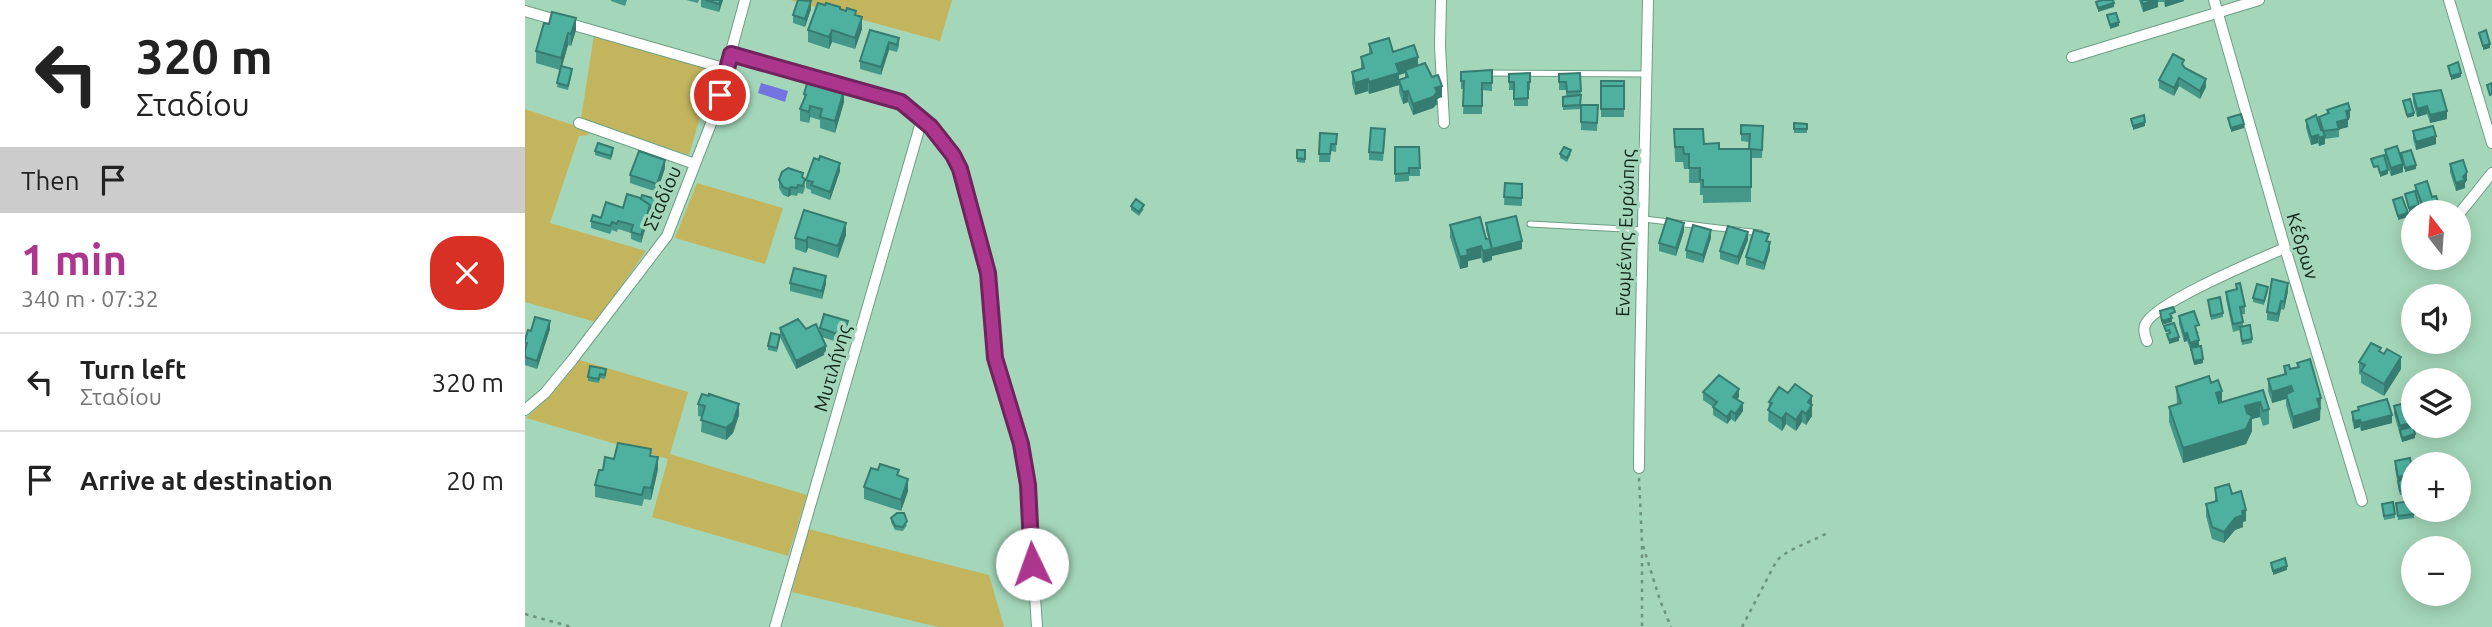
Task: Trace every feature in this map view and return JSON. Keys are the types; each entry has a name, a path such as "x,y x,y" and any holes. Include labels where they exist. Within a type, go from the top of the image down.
{"street":[{"name":"Σταδίου","path":"525,410 545,393 573,359 667,236 712,121 745,0"},
{"path":"1441,0 1440,46 1444,123"},
{"name":"Ενωμένης Ευρώπης","path":"1639,468 1640,290 1649,0"},
{"name":"Κέδρων","path":"2214,0 2361,501"},
{"path":"2072,57 2259,0"},
{"path":"2449,0 2492,143"},
{"path":"525,11 727,69"},
{"path":"731,54 901,102 942,139 960,169 988,273 995,358 1021,444 1028,485 1037,627"},
{"name":"Μυτιλήνης","path":"775,627 922,119"},
{"path":"579,123 695,164"},
{"path":"2470,200 2492,173"},
{"path":"2147,341 2144,328 2147,321 2181,296 2285,248"}],"lane":[{"path":"1479,73 1646,74"},
{"path":"1530,224 1643,225 1763,234"}],"path":[{"path":"1639,468 1641,627"},
{"path":"1742,627 1777,560 1789,551 1831,532"},
{"path":"1642,542 1671,627"},
{"path":"525,614 572,627"}],"shaded area":[{"path":"790,0 952,0 940,41"},
{"path":"594,35 714,70 689,155 581,119"},
{"path":"761,83 788,91 785,102 758,93"},
{"path":"525,109 579,127 590,135 579,136 550,223 646,251 596,322 525,302"},
{"path":"697,183 783,208 765,264 675,238"},
{"path":"580,360 688,392 670,454 807,495 788,556 652,517 668,459 526,418 550,396"},
{"path":"808,529 989,575 1004,627 938,627 792,592"}],"building":[{"path":"705,0 721,0 719,4"},
{"path":"798,0 811,1 805,19 793,15"},
{"path":"2113,0 2114,3 2098,8 2096,2"},
{"path":"818,3 856,11 855,15 862,17 855,38 832,30 829,37 808,30"},
{"path":"552,12 576,18 571,34 568,33 561,58 536,51 544,23 549,24"},
{"path":"2116,13 2119,22 2110,25 2107,15"},
{"path":"870,30 899,38 897,45 889,42 881,67 860,61"},
{"path":"2486,30 2490,44 2483,46 2479,33"},
{"path":"1389,38 1393,52 1414,45 1418,57 1396,64 1399,73 1369,82 1368,79 1355,83 1352,72 1364,68 1361,57 1372,53 1369,44"},
{"path":"2173,54 2184,60 2182,64 2185,68 2206,79 2200,91 2179,78 2174,88 2159,80"},
{"path":"2458,62 2461,73 2451,76 2448,66"},
{"path":"1425,63 1432,77 1438,75 1442,86 1435,88 1437,92 1433,97 1413,104 1408,91 1403,92 1399,80 1408,77 1405,70"},
{"path":"561,66 572,69 568,86 557,83"},
{"path":"1492,70 1492,83 1482,83 1482,106 1463,106 1464,81 1461,81 1461,72"},
{"path":"1530,73 1528,98 1514,99 1514,82 1509,82 1509,74"},
{"path":"1580,73 1581,91 1567,92 1566,82 1559,82 1559,74"},
{"path":"808,80 844,90 835,121 820,117 822,109 810,106 809,112 800,109"},
{"path":"1601,81 1624,81 1624,86 1601,86"},
{"path":"2492,83 2492,94 2490,95 2487,85"},
{"path":"1601,86 1624,86 1624,109 1601,109"},
{"path":"2441,90 2447,111 2430,115 2427,106 2417,109 2413,94"},
{"path":"1581,95 1580,105 1563,106 1563,97"},
{"path":"2410,99 2414,113 2407,115 2403,101"},
{"path":"2348,103 2348,119 2337,122 2339,129 2323,131 2325,136 2319,138 2318,135 2311,137 2306,120 2316,115 2323,130 2319,117 2329,113 2327,110"},
{"path":"1581,105 1598,105 1597,123 1581,122"},
{"path":"2241,114 2244,124 2231,128 2228,118"},
{"path":"2144,115 2145,122 2133,126 2131,119"},
{"path":"1794,123 1807,124 1807,129 1794,129"},
{"path":"1741,125 1763,126 1762,150 1749,149 1750,134 1741,134"},
{"path":"2433,126 2436,136 2416,142 2413,131"},
{"path":"1371,128 1385,129 1383,153 1369,152"},
{"path":"1674,129 1703,129 1704,144 1719,143 1719,149 1751,149 1751,187 1703,187 1700,168 1689,168 1689,154 1684,154 1683,147 1675,147"},
{"path":"1320,133 1337,134 1336,144 1331,144 1330,154 1319,154"},
{"path":"598,143 613,148 611,156 595,151"},
{"path":"2397,146 2403,164 2391,168 2385,150"},
{"path":"1395,147 1419,147 1420,168 1409,168 1409,173 1395,174"},
{"path":"1564,147 1571,150 1567,158 1560,154"},
{"path":"1297,150 1305,150 1305,159 1297,158"},
{"path":"2411,150 2416,165 2405,168 2401,153"},
{"path":"639,151 665,160 657,184 630,175"},
{"path":"2384,155 2388,170 2380,173 2378,166 2374,167 2371,159"},
{"path":"820,156 840,163 830,192 811,185 813,182 806,180 814,158 819,160"},
{"path":"2463,160 2467,172 2463,177 2465,180 2456,183 2450,164"},
{"path":"788,168 803,173 803,186 788,189 783,187 779,180 782,172"},
{"path":"2427,181 2432,197 2436,196 2437,200 2420,200 2415,185"},
{"path":"1505,183 1522,184 1522,198 1504,197"},
{"path":"2415,191 2418,200 2407,200 2405,194"},
{"path":"627,194 650,205 641,235 631,232 633,225 618,221 617,224 612,222 610,226 591,221 593,215 601,218 606,202 623,208"},
{"path":"642,195 662,201 659,209 650,209 650,205 641,199"},
{"path":"2402,197 2401,215 2398,216 2393,200"},
{"path":"1136,199 1144,205 1139,212 1131,206"},
{"path":"804,210 846,223 838,246 808,237 806,241 795,238"},
{"path":"1516,216 1522,241 1492,249 1486,223"},
{"path":"1480,217 1486,239 1489,238 1492,249 1483,251 1481,246 1467,250 1468,255 1460,257 1450,225"},
{"path":"1667,218 1684,223 1676,248 1659,243"},
{"path":"1693,225 1711,230 1703,255 1686,250"},
{"path":"1728,226 1748,232 1738,257 1720,251"},
{"path":"1754,230 1769,234 1766,241 1770,242 1764,263 1746,257"},
{"path":"794,268 826,276 822,291 790,283"},
{"path":"2272,279 2288,283 2278,314 2267,312"},
{"path":"2240,283 2245,306 2240,307 2243,322 2233,324 2226,292 2237,289 2236,284"},
{"path":"2257,284 2268,287 2264,301 2253,298"},
{"path":"2220,297 2223,313 2211,316 2208,300"},
{"path":"2173,307 2175,312 2170,314 2172,318 2162,321 2160,311"},
{"path":"2194,311 2199,325 2195,326 2199,340 2190,343 2187,333 2184,334 2179,316"},
{"path":"824,314 848,321 843,336 820,328"},
{"path":"535,317 550,321 537,361 525,357 525,340"},
{"path":"798,319 806,329 816,324 826,346 796,361 780,328"},
{"path":"2174,323 2179,337 2169,340 2169,330 2166,331 2164,326"},
{"path":"2250,325 2252,339 2242,341 2240,327"},
{"path":"771,333 780,335 777,348 768,346"},
{"path":"2371,343 2381,348 2379,351 2384,354 2387,349 2401,357 2384,384 2361,371 2365,365 2359,362"},
{"path":"2201,346 2203,359 2194,361 2191,348"},
{"path":"2310,359 2321,398 2317,399 2320,408 2293,417 2286,394 2293,391 2291,386 2272,392 2268,379 2286,374 2284,366 2289,365 2290,369 2299,367 2297,363"},
{"path":"590,366 606,369 605,375 600,374 599,379 588,377"},
{"path":"1719,375 1739,389 1733,397 1743,403 1735,414 1731,411 1727,417 1713,407 1717,402 1703,392"},
{"path":"2209,376 2211,383 2218,380 2222,391 2216,393 2219,403 2263,390 2269,409 2263,411 2260,402 2245,406 2247,413 2252,416 2246,429 2183,448 2169,407 2181,403 2176,387"},
{"path":"1795,384 1812,396 1808,402 1812,405 1806,414 1802,411 1796,420 1786,413 1782,419 1768,410 1772,403 1769,402 1779,387 1788,393"},
{"path":"702,394 739,404 733,422 726,428 701,420 705,406 698,404"},
{"path":"2387,399 2392,415 2361,423 2360,420 2354,421 2352,412 2359,410 2358,407"},
{"path":"2401,404 2401,426 2400,426 2394,406"},
{"path":"618,443 651,449 650,456 658,457 651,488 644,487 642,495 595,485 599,470 603,470 605,457 614,459"},
{"path":"2401,460 2401,476 2398,477 2395,461"},
{"path":"880,464 899,470 897,475 908,479 901,500 864,487 871,468 878,470"},
{"path":"2229,484 2232,494 2241,491 2246,510 2242,511 2243,515 2235,518 2224,532 2212,527 2206,504 2217,501 2215,488"},
{"path":"2393,502 2395,514 2384,516 2382,504"},
{"path":"2401,502 2401,516 2398,516 2396,503"},
{"path":"897,513 904,513 907,521 903,527 895,526 891,518"},
{"path":"2285,558 2287,566 2273,571 2271,563"}],"route":[{"path":"720,95 731,54 901,102 931,127 953,155 960,169 988,273 995,358 1021,444 1028,485 1032,564"}]}
